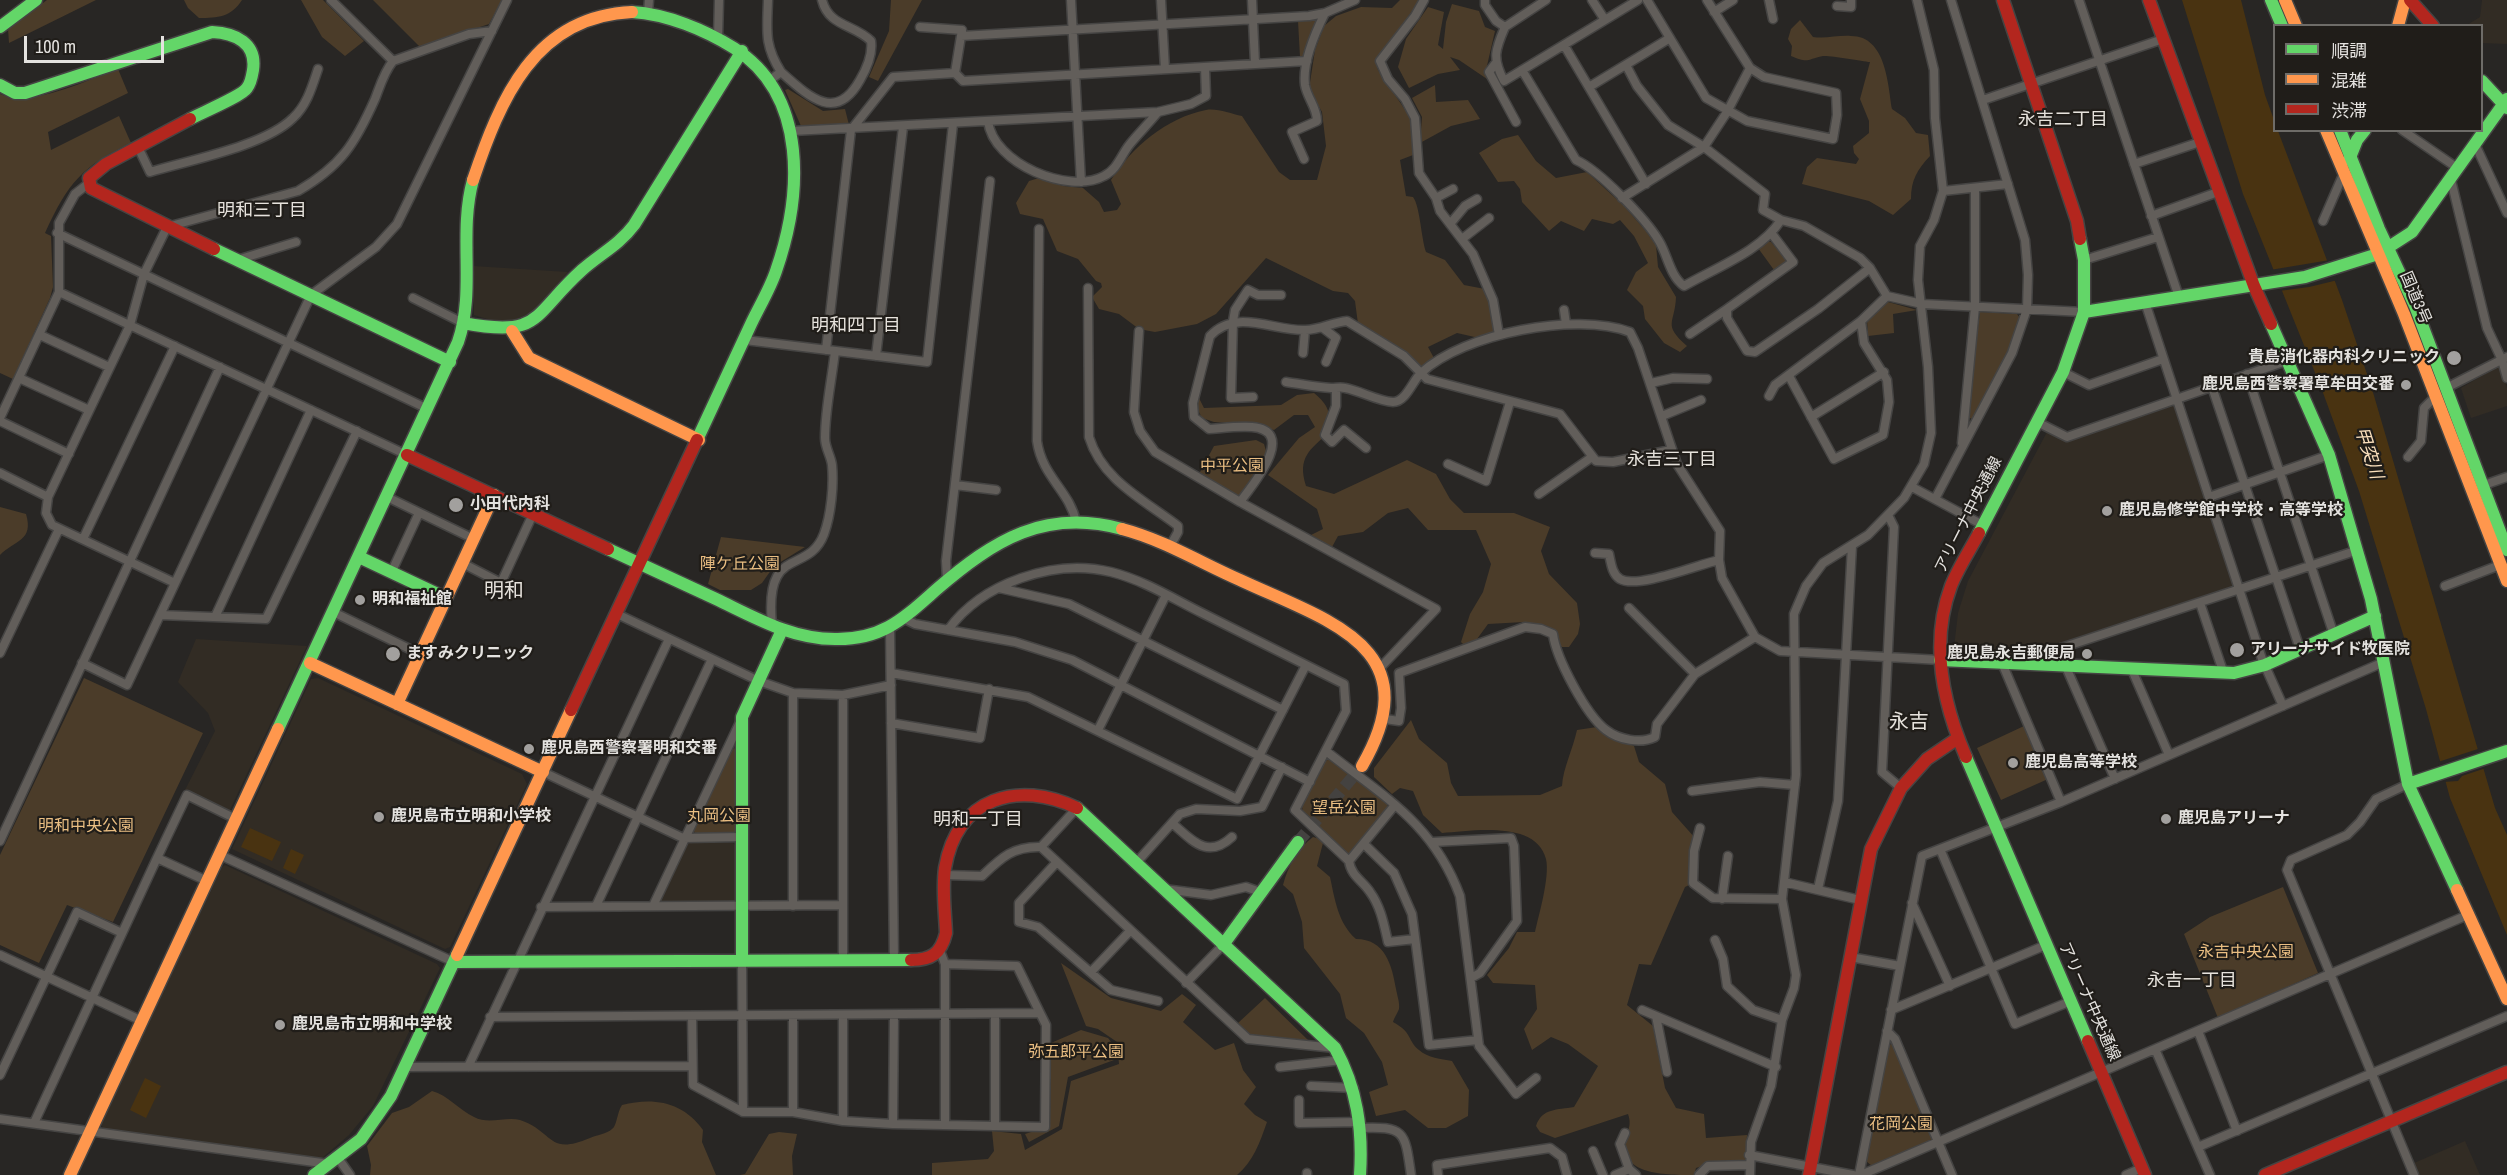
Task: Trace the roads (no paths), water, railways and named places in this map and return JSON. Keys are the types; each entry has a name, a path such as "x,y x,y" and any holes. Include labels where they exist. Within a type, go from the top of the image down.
{"main road":[{"path":"0,27 36,0"},
{"name":"アリーナ中央通線","path":"2003,0 2077,221 2084,260 2084,312 2063,372 1981,524 1951,586 1942,620 1940,660 1945,699 1958,738 2143,1172"},
{"path":"2149,0 2218,192 2260,285 2329,455 2375,616 2413,783 2507,999"},
{"path":"2271,0 2281,24"},
{"path":"2399,24 2405,0"},
{"path":"2410,0 2431,24"},
{"path":"2289,1 2295,24"},
{"path":"70,1175 450,362 464,323 465,216 468,191 492,133 526,65 554,38 586,21 615,14 648,14 718,38 742,51 757,64 782,99 792,131 794,158 785,234 776,271 391,1096 361,1139 314,1175"},
{"path":"0,85 15,93 26,93 212,32 231,33 245,42 254,62 254,71 247,89 94,173 89,178 89,183 95,193 450,362"},
{"path":"464,323 512,331 540,319 579,273 614,248 634,225 742,51"},
{"path":"2084,312 2306,277 2343,267 2383,251 2412,232 2453,172 2506,104 2483,83"},
{"name":"国道3号","path":"2327,132 2343,175 2383,251"},
{"name":"国道3号","path":"2341,132 2383,251 2507,550"},
{"path":"2343,175 2357,140 2363,132"},
{"path":"512,331 529,358 699,440"},
{"name":"国道3号","path":"2441,392 2469,489 2507,582"},
{"path":"407,455 777,628 809,638 828,640 866,636 890,628 982,550 999,540 1042,525 1076,522 1122,528 1340,629 1365,648 1379,669 1386,687 1385,719 1380,736 1362,766"},
{"path":"397,704 494,495"},
{"path":"359,557 446,598"},
{"path":"1940,660 2224,674 2265,665 2375,616"},
{"path":"742,960 742,717 759,681 777,628"},
{"path":"310,663 543,772"},
{"path":"1810,1171 1871,849 1901,788 1927,759 1958,738"},
{"path":"2413,783 2507,751"},
{"path":"454,962 924,960 933,958 940,951 946,933 945,875 955,835 975,811 985,804 1009,795 1034,792 1050,795 1077,808 1335,1048 1354,1088 1359,1125 1360,1175"},
{"path":"1223,945 1298,842"},
{"path":"2265,1175 2507,1072"}],"street":[{"path":"331,0 393,61"},
{"path":"82,663 127,685 311,295 376,247 397,224 507,0"},
{"path":"648,14 649,0"},
{"path":"718,38 719,0"},
{"path":"768,0 766,41 770,54 782,72 817,98 834,105 840,104 855,90 866,70 872,49 871,41 865,35 830,18 822,0"},
{"path":"1071,0 1081,182"},
{"path":"1161,0 1165,69"},
{"path":"1252,0 1255,63"},
{"path":"961,36 1325,13 1355,0"},
{"path":"1424,0 1415,16 1380,61 1388,79 1405,99 1415,118 1419,173 1436,198 1440,211 1473,254 1493,300 1499,335"},
{"path":"1485,0 1485,5 1496,21 1505,27"},
{"path":"1516,122 1489,72 1495,64 1497,46 1505,27 1546,0"},
{"path":"1592,0 1605,20"},
{"path":"1495,64 1504,81 1638,0"},
{"path":"1647,0 1706,98 1727,112 1747,121 1833,139 1838,115 1836,93 1772,80 1750,68 1707,0"},
{"path":"1714,12 1733,0"},
{"path":"1769,0 1773,19"},
{"path":"1837,6 1851,7 1851,0"},
{"path":"1699,1175 1708,1166 1750,1170 1749,1155 1754,1132 1776,1066 1782,1020 1794,988 1796,975 1782,899 1795,785 1794,614 1806,586 1823,563 1852,546 1888,517 1912,487 1924,464 1931,433 1922,304 1918,280 1920,246 1934,220 1942,191 1935,118 1934,70 1917,0"},
{"path":"1935,499 2012,353 2027,309 2028,275 2025,240 1951,0"},
{"path":"2079,0 2179,297"},
{"path":"1304,159 1292,132 1317,121 1317,113 1305,85 1307,61 1325,13"},
{"path":"920,27 962,30 956,73 963,81 1307,61"},
{"path":"175,583 59,529 52,525 46,513 48,497 130,325 144,274 167,227 298,191 333,169 360,134 393,61 469,34 492,31"},
{"path":"1589,87 1670,38"},
{"path":"1983,100 2163,39"},
{"path":"1564,45 1646,184"},
{"path":"1626,65 1637,86 1668,124 1704,147 1765,194 1763,210 1781,219 1804,226 1860,258 1870,268 1887,296 1922,304 2084,312"},
{"path":"792,131 851,130 1158,112 1191,104 1206,96 1205,67"},
{"path":"1622,198 1704,147 1727,112 1750,68"},
{"path":"138,147 150,172 260,139 294,117 308,98 318,69"},
{"path":"1522,70 1576,160 1585,164 1622,198 1659,240 1677,281 1684,286 1772,234 1781,219"},
{"path":"770,80 782,72"},
{"path":"826,350 851,130 893,77 956,73"},
{"path":"988,121 995,141 1004,154 1024,168 1081,182 1103,177 1115,169 1129,146 1158,112"},
{"path":"745,340 927,362 953,124"},
{"path":"876,356 903,127"},
{"path":"2406,132 2453,172 2487,328 2505,358 2507,378"},
{"path":"2134,164 2200,142"},
{"path":"2475,144 2507,213"},
{"path":"2324,221 2343,175"},
{"path":"947,579 946,561 990,181"},
{"path":"69,454 0,419 59,292 57,233 65,209 75,194 89,183"},
{"path":"1942,191 2008,184"},
{"path":"1961,447 1975,307 1975,188"},
{"path":"1436,198 1453,189"},
{"path":"2151,216 2218,192"},
{"path":"1450,224 1465,206 1477,199"},
{"path":"1462,239 1489,218"},
{"path":"1039,228 1037,441 1044,467 1074,509 1076,522"},
{"path":"57,233 428,409"},
{"path":"1690,334 1793,261 1772,234"},
{"path":"2084,260 2158,237"},
{"path":"237,260 296,242"},
{"path":"1727,309 1726,318 1747,351 1755,352 1818,309 1870,268"},
{"path":"1088,288 1089,437 1098,460 1108,473 1178,526 1178,532 1169,548"},
{"path":"1253,397 1231,398 1235,310 1248,290 1258,295 1281,295"},
{"path":"59,292 407,455"},
{"path":"1769,396 1775,385 1861,321 1887,296"},
{"path":"414,298 464,323"},
{"path":"2145,302 2265,665 2283,706"},
{"path":"1564,310 1566,324"},
{"path":"1240,502 1270,460 1272,441 1267,434 1254,427 1209,429 1194,417 1193,403 1210,336 1218,327 1233,321 1252,322 1282,329 1305,330 1323,328 1347,321 1404,356 1427,379 1560,414 1592,457 1603,463 1671,450"},
{"path":"1789,376 1834,459 1883,435 1889,402 1884,372 1864,343 1861,321"},
{"path":"1286,382 1344,387 1364,396 1394,402 1401,399 1420,373 1464,345 1499,335 1566,324 1604,324 1630,332 1651,383 1671,450 1689,486 1715,520 1720,531 1719,560 1722,578 1755,637 1780,651 1940,660"},
{"path":"1323,328 1336,338 1326,362"},
{"path":"1303,353 1305,330"},
{"path":"1139,331 1133,403 1136,422 1145,441 1166,459 1240,502 1436,609 1379,669"},
{"path":"40,335 109,368"},
{"path":"83,539 175,346"},
{"path":"777,628 770,596 774,578 782,568 815,548 826,526 832,465 825,437 835,351"},
{"path":"2408,457 2421,441 2424,408 2441,392 2505,358"},
{"path":"2063,372 2089,385 2163,359"},
{"path":"2037,422 2067,437 2289,360"},
{"path":"0,841 220,368"},
{"path":"1811,417 1884,372"},
{"path":"2247,374 2334,635"},
{"path":"19,378 89,410"},
{"path":"1651,383 1673,378 1707,379"},
{"path":"2212,387 2300,649"},
{"path":"1336,388 1336,406 1332,424 1325,435 1332,442 1344,430 1366,448"},
{"path":"1662,416 1701,400"},
{"path":"1448,465 1486,481 1510,402"},
{"path":"215,617 311,410"},
{"path":"160,615 266,619 357,431"},
{"path":"2210,496 2329,455"},
{"path":"1539,494 1592,457"},
{"path":"0,473 48,497"},
{"path":"2481,486 2507,477"},
{"path":"955,485 996,490"},
{"path":"1912,487 1981,524"},
{"path":"387,498 474,539"},
{"path":"392,573 419,513"},
{"path":"462,564 501,583 533,514"},
{"path":"1888,517 1894,527 1882,772 1901,788"},
{"path":"0,654 59,529"},
{"path":"1818,889 1838,801 1852,546"},
{"path":"2034,664 2037,657 2046,653 2358,550"},
{"path":"1594,553 1609,554 1614,573 1621,580 1638,582 1719,560"},
{"path":"2445,586 2500,565"},
{"path":"948,630 983,596 999,588 1040,573 1088,569 1110,572 1166,595 1344,684 1346,711 1295,810 1349,861 1350,870 1370,891 1380,911 1388,942 1415,939"},
{"path":"999,588 1069,604 1283,710"},
{"path":"1098,730 1166,595"},
{"path":"2200,603 2224,674"},
{"path":"1629,608 1695,674"},
{"path":"333,612 420,654"},
{"path":"617,614 759,681 793,693 843,696 891,685"},
{"path":"903,618 915,624 1037,648 1072,660 1310,782"},
{"path":"1385,719 1399,721 1401,708 1399,674 1525,627 1541,628 1552,633 1561,666 1606,730 1637,741 1655,737 1657,724 1695,674 1755,637"},
{"path":"890,628 894,960"},
{"path":"468,1066 593,795 669,639"},
{"path":"596,906 712,659"},
{"path":"1860,1175 1922,856 2061,802 2385,662"},
{"path":"2002,663 2061,802"},
{"path":"891,673 1028,697 1237,798 1306,665"},
{"path":"2066,667 2115,779"},
{"path":"2132,670 2169,755"},
{"path":"891,723 980,738 989,689"},
{"path":"793,693 793,906"},
{"path":"843,696 843,960"},
{"path":"653,906 683,838 742,717"},
{"path":"1326,751 1417,823 1433,842 1452,874 1460,896 1479,1046 1516,1094 1536,1078"},
{"path":"1136,862 1180,814 1196,809 1240,811 1262,807 1282,767"},
{"path":"543,772 683,838 742,837"},
{"path":"1692,791 1760,782 1795,785"},
{"path":"2411,1174 2392,1120 2287,870 2291,860 2347,835 2360,822 2376,798 2413,783"},
{"path":"34,1123 187,795 236,819"},
{"path":"1349,861 1395,805"},
{"path":"1041,847 1077,808"},
{"path":"1172,823 1196,844 1206,848 1224,844 1232,837"},
{"path":"1700,828 1694,851 1693,883 1713,898 1782,899"},
{"path":"1433,842 1511,838 1514,846 1517,921 1480,973 1471,978"},
{"path":"1364,844 1394,873 1412,914 1429,1045 1478,1040"},
{"path":"945,875 982,876 1013,849 1024,846 1041,847 1248,1039 1335,1048"},
{"path":"1940,849 2015,1024 2071,1001"},
{"path":"220,855 454,962"},
{"path":"1722,899 1728,856"},
{"path":"157,858 207,881"},
{"path":"1056,862 1019,903 1019,922 1038,927 1111,990 1158,1001"},
{"path":"1784,882 1860,900"},
{"path":"1164,889 1211,895 1246,887 1263,893"},
{"path":"1912,903 1950,986"},
{"path":"541,906 843,905"},
{"path":"0,1075 77,912 122,933"},
{"path":"1860,1175 2470,914"},
{"path":"1091,972 1130,931"},
{"path":"1715,939 1723,959 1727,986 1754,1010 1782,1020"},
{"path":"1186,983 1223,945"},
{"path":"1891,1010 2046,945"},
{"path":"940,951 945,964 945,1125"},
{"path":"0,955 142,1021"},
{"path":"1850,957 1900,966"},
{"path":"742,960 743,1112"},
{"path":"692,1016 693,1085 743,1112 793,1112 843,1121 893,1125 1045,1126 1046,1024 1017,966 945,964"},
{"path":"1642,1010 1776,1066"},
{"path":"490,1017 1040,1013"},
{"path":"843,1015 843,1121"},
{"path":"893,1125 894,1015"},
{"path":"994,1015 994,1126"},
{"path":"793,1016 793,1112"},
{"path":"1656,1016 1667,1072"},
{"path":"2198,1148 2507,1016"},
{"path":"1887,1031 1895,1040 1952,1175"},
{"path":"2198,1031 2237,1131"},
{"path":"2155,1049 2210,1175"},
{"path":"1280,1067 1342,1060"},
{"path":"404,1066 692,1066"},
{"path":"1311,1086 1354,1088"},
{"path":"1299,1100 1299,1123 1391,1127 1398,1131 1407,1145 1411,1175"},
{"path":"0,1119 335,1161 350,1175"},
{"path":"1615,1175 1632,1172 1620,1144 1625,1134"},
{"path":"1438,1175 1437,1165 1550,1148 1562,1157 1566,1175"},
{"path":"1593,1151 1603,1175"},
{"path":"1749,1155 1810,1171 1853,1175"},
{"path":"2126,1175 2143,1172"}],"water":[{"name":"甲突川","path":"2182,0 2241,0 2265,95 2273,117 2273,132 2278,132 2342,300 2372,389 2495,808 2507,835 2507,935 2450,798 2426,709 2359,491 2322,390 2243,194"},
{"path":"250,828 281,842 272,861 241,847"},
{"path":"291,849 304,855 295,874 283,868"},
{"path":"145,1078 161,1086 146,1118 130,1110"}],"tunnel":[{"path":"1298,842 1362,766"}],"place":[{"name":"貴島消化器内科クリニック","path":"2454,358"},
{"name":"鹿児島西警察署草牟田交番","path":"2406,385"},
{"name":"小田代内科","path":"456,505"},
{"name":"鹿児島修学館中学校・高等学校","path":"2107,511"},
{"name":"明和福祉館","path":"360,600"},
{"name":"アリーナサイド牧医院","path":"2237,650"},
{"name":"ますみクリニック","path":"393,654"},
{"name":"鹿児島永吉郵便局","path":"2087,654"},
{"name":"鹿児島西警察署明和交番","path":"529,749"},
{"name":"鹿児島高等学校","path":"2013,763"},
{"name":"鹿児島市立明和小学校","path":"379,817"},
{"name":"鹿児島アリーナ","path":"2166,819"},
{"name":"鹿児島市立明和中学校","path":"280,1025"}],"district":[{"name":"永吉二丁目","path":"2063,120"},
{"name":"明和三丁目","path":"262,211"},
{"name":"明和四丁目","path":"856,326"},
{"name":"永吉三丁目","path":"1672,460"},
{"name":"明和","path":"504,592"},
{"name":"永吉","path":"1909,723"},
{"name":"明和一丁目","path":"978,820"},
{"name":"永吉一丁目","path":"2192,981"}],"park label":[{"name":"中平公園","path":"1232,467"},
{"name":"陣ケ丘公園","path":"740,565"},
{"name":"望岳公園","path":"1344,809"},
{"name":"丸岡公園","path":"719,817"},
{"name":"明和中央公園","path":"86,827"},
{"name":"永吉中央公園","path":"2246,953"},
{"name":"弥五郎平公園","path":"1076,1053"},
{"name":"花岡公園","path":"1901,1125"}]}
